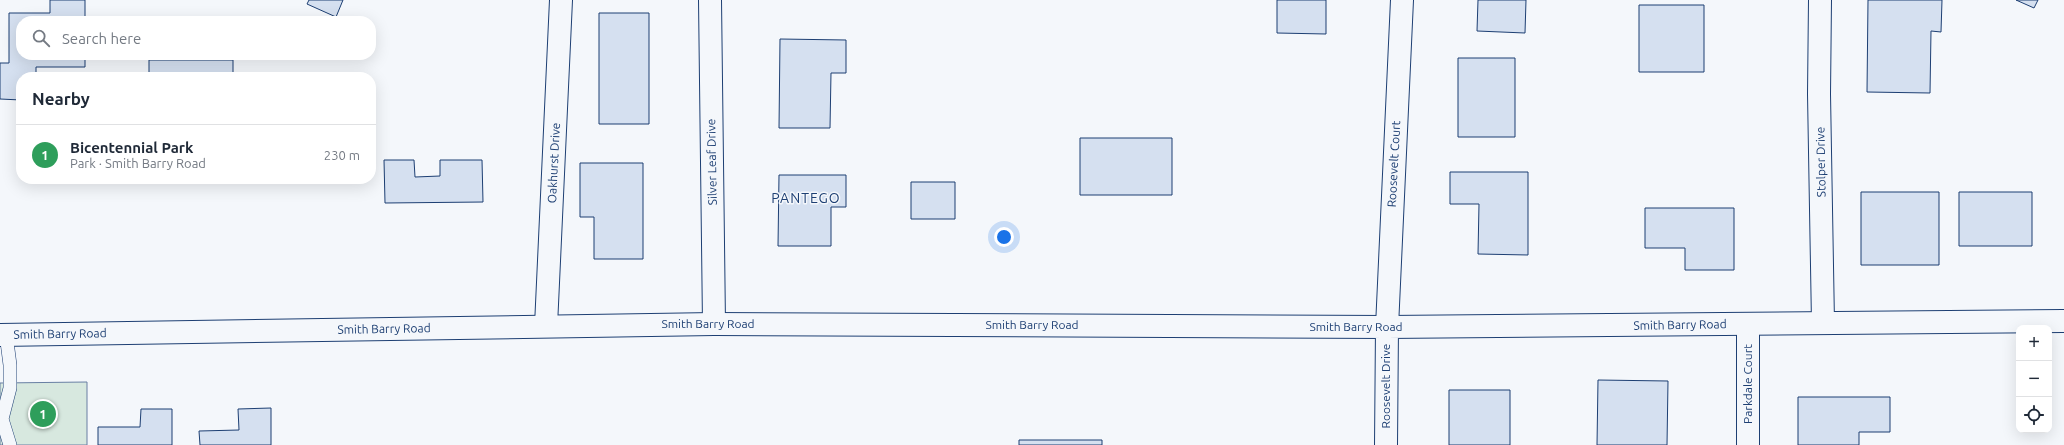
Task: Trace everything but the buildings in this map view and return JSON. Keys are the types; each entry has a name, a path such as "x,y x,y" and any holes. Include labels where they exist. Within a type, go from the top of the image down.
{"street":[{"name":"Oakhurst Drive","path":"546,326 561,0"},
{"name":"Silver Leaf Drive","path":"710,0 714,324"},
{"name":"Roosevelt Court","path":"1387,327 1402,0"},
{"name":"Stolper Drive","path":"1820,0 1819,94 1823,323"},
{"name":"Smith Barry Road","path":"3,334 714,324 1387,327 2064,321"},
{"name":"Parkdale Court","path":"1748,324 1748,445"},
{"name":"Roosevelt Drive","path":"1386,445 1387,327"}],"lane":[{"path":"3,334 10,364 10,388 1,417 10,445"}],"shaded area":[{"path":"87,382 87,445 0,445 0,383"}],"place":[{"name":"Bicentennial Park","path":"43,414"}],"district":[{"name":"PANTEGO","path":"806,198"}]}
